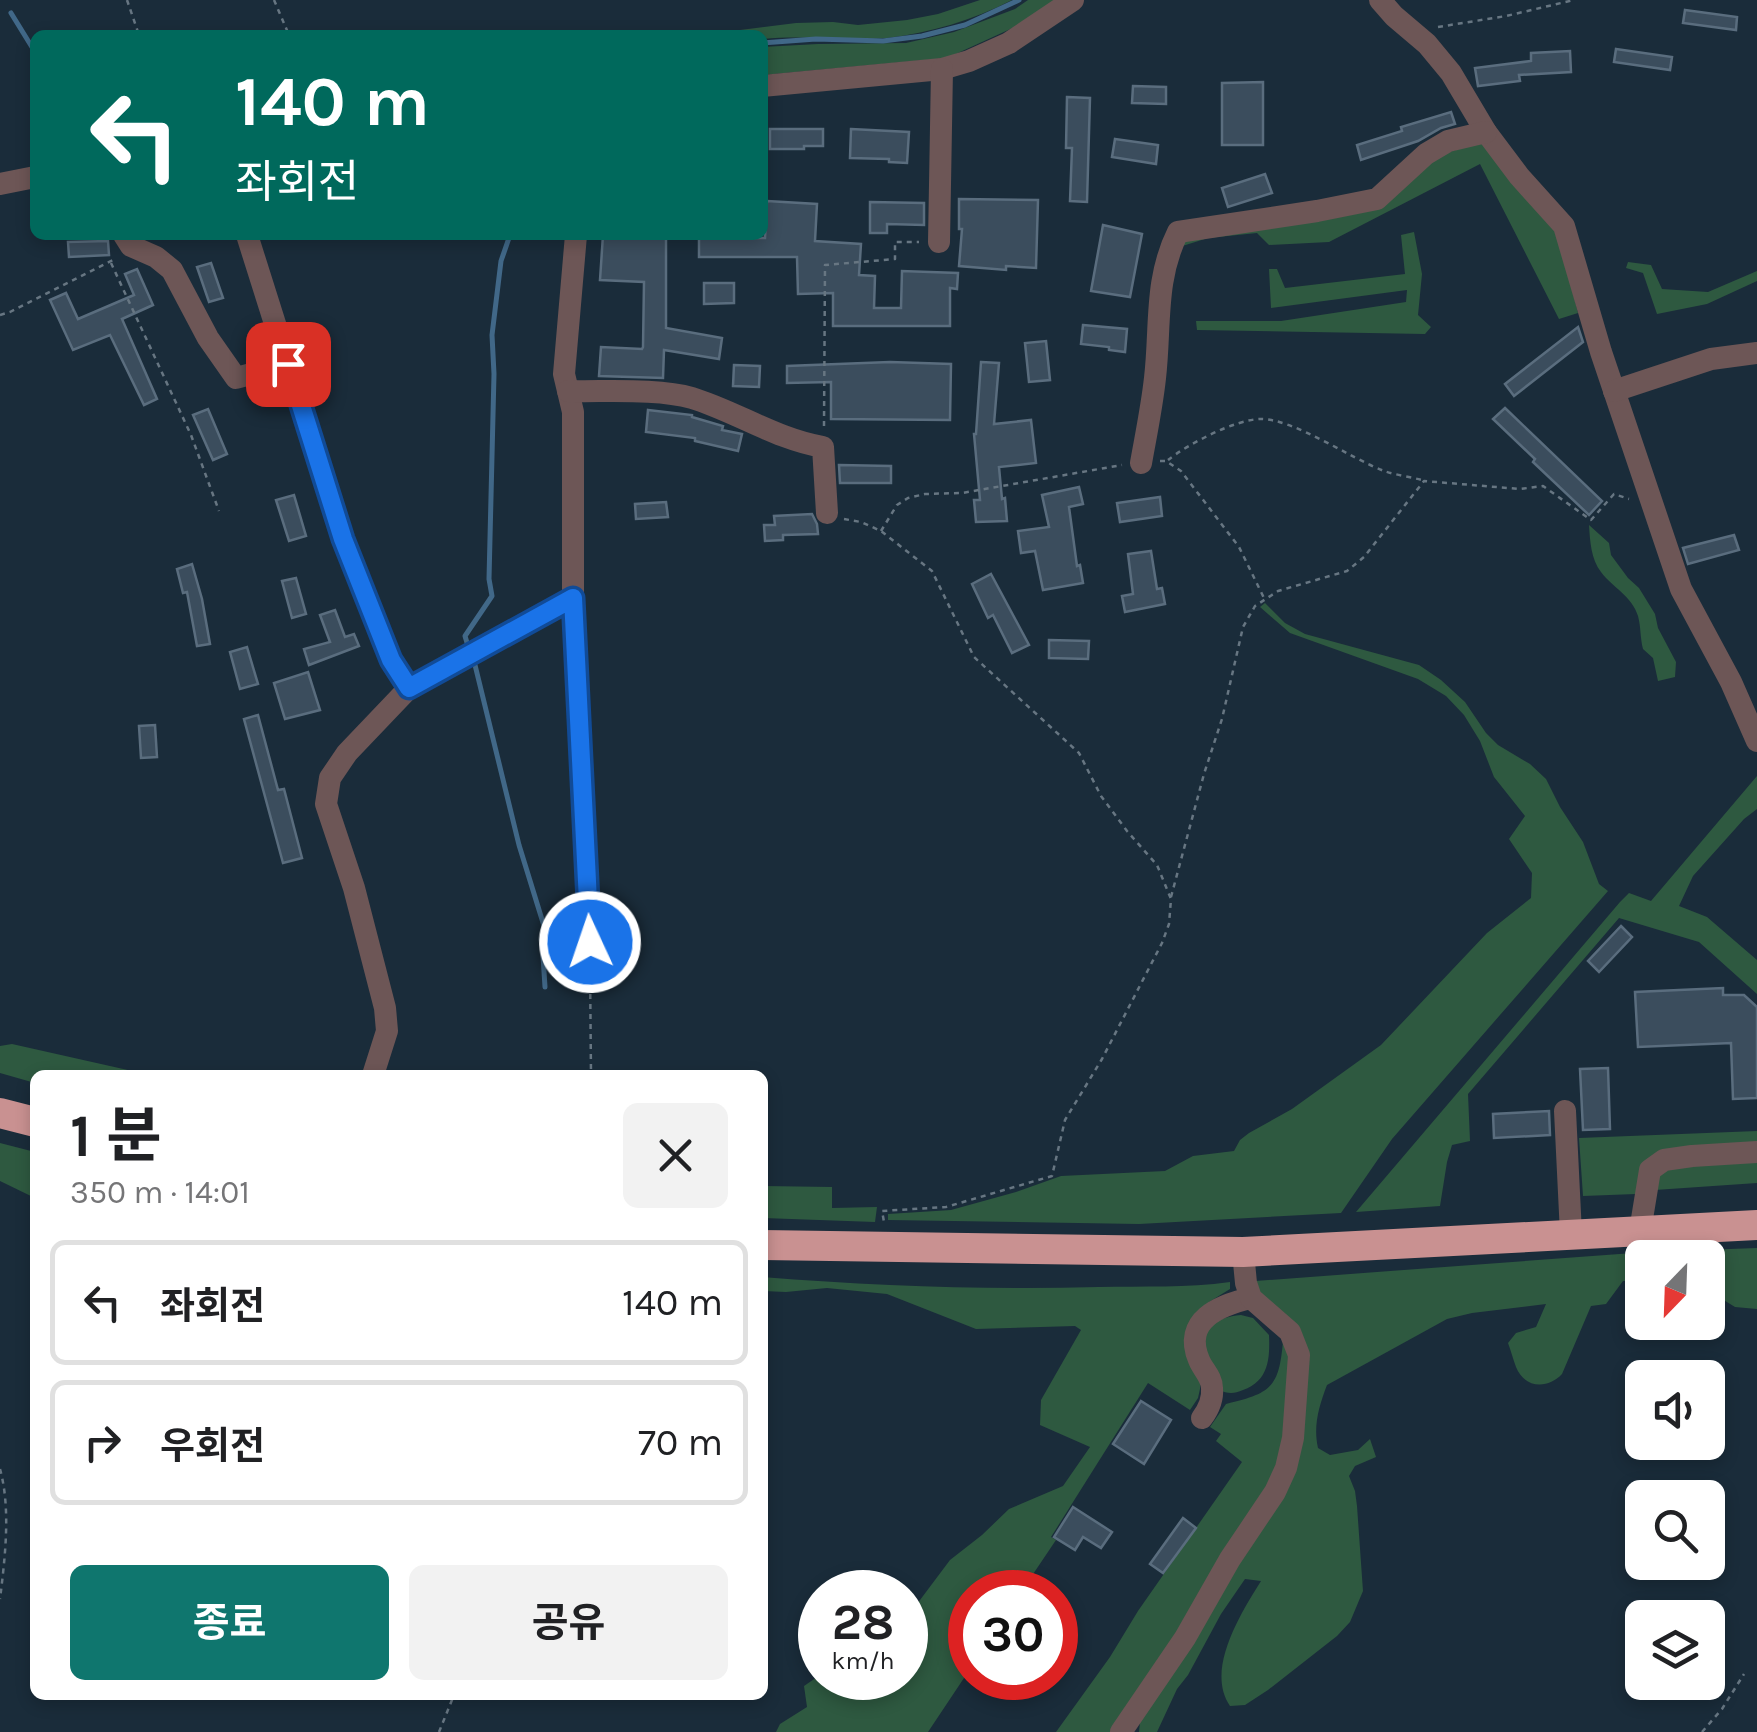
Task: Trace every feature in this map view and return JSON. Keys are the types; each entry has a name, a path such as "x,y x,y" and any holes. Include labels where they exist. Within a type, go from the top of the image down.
{"highway":[{"path":"0,1113 30,1121"},
{"path":"768,1245 1243,1252 1757,1225"}],"street":[{"path":"768,85 942,69 1010,43 1073,0"},
{"path":"1380,0 1427,44 1518,176 1564,226 1614,391 1681,589 1731,682 1757,741"},
{"path":"939,242 942,69"},
{"path":"1141,463 1156,377 1157,316 1168,251 1178,232 1376,199 1426,154 1448,141 1486,132"},
{"path":"0,184 30,177"},
{"path":"128,240 172,270 208,338 236,378 288,364"},
{"path":"249,240 343,539 391,660 409,688"},
{"path":"576,240 564,374 573,412 573,598 590,942"},
{"path":"1614,391 1711,360 1757,354"},
{"path":"568,391 692,398 780,436 824,447 827,514"},
{"path":"374,1070 387,1031 385,1008 354,888 326,804 330,778 347,753 409,688 573,598"},
{"path":"1565,1112 1571,1234"},
{"path":"1640,1231 1650,1170 1664,1160 1757,1152"},
{"path":"1121,1732 1185,1638 1286,1468 1293,1438 1299,1356 1290,1332 1251,1298 1243,1252"},
{"path":"1202,1418 1212,1388 1195,1339 1200,1326 1220,1307 1251,1298"}],"path":[{"path":"128,0 137,30"},
{"path":"274,0 286,30"},
{"path":"1410,30 1464,24 1574,0"},
{"path":"0,315 111,263 128,240"},
{"path":"824,447 826,265 896,259 895,242 939,242"},
{"path":"111,263 191,435 219,512"},
{"path":"881,531 897,505 908,498 962,494 1166,461 1238,422 1263,418 1286,424 1385,471 1424,480 1520,489 1543,486 1590,520 1614,494 1654,508"},
{"path":"1166,461 1182,471 1239,547 1264,600"},
{"path":"890,1248 882,1211 946,1207 1052,1176 1065,1120 1102,1059 1170,924 1171,899 1222,719 1243,627 1255,606 1278,591 1347,570 1364,557 1424,480"},
{"path":"827,514 881,531 932,571 974,657 1080,753 1102,796 1158,865 1171,899"},
{"path":"590,942 591,1070"},
{"path":"0,1468 6,1513 0,1599"},
{"path":"1702,1732 1744,1674"},
{"path":"439,1732 452,1700"}],"green space":[{"path":"980,0 1012,0 951,25 887,38 768,39 768,30 740,30 796,23 858,25 938,14"},
{"path":"1028,0 1059,0 1019,25 947,58 768,75 768,47 906,43 954,32 1015,9"},
{"path":"1484,142 1557,228 1578,313 1559,319 1480,164 1329,242 1269,245 1257,233 1208,238 1176,248 1186,236 1377,203 1428,158"},
{"path":"1414,232 1422,274 1418,315 1431,327 1425,334 1197,330 1196,321 1281,321 1406,302 1407,290 1271,308 1269,269 1277,269 1285,288 1405,274 1401,235"},
{"path":"1628,262 1651,265 1662,289 1708,292 1757,271 1757,281 1707,304 1657,314 1643,273 1626,268"},
{"path":"1589,525 1609,543 1611,555 1655,614 1676,662 1675,677 1658,681 1653,658 1643,649 1635,609 1595,561"},
{"path":"1265,603 1285,623 1305,634 1419,665 1441,680 1465,702 1498,745 1546,779 1583,842 1599,884 1608,891 1392,1139 1341,1213 1139,1224 888,1220 888,1214 951,1210 1061,1176 1165,1171 1193,1156 1234,1151 1249,1133 1292,1109 1381,1045 1487,933 1531,898 1532,873 1509,839 1525,816 1494,777 1480,741 1464,715 1446,696 1418,679 1290,633 1260,607"},
{"path":"1757,776 1757,809 1693,876 1679,906 1707,917 1757,960 1757,994 1699,942 1619,918 1468,1094 1470,1141 1452,1145 1440,1206 1356,1212 1620,902 1629,893 1651,901"},
{"path":"12,1044 128,1070 30,1070 30,1082 0,1073 0,1046"},
{"path":"1757,1131 1757,1146 1684,1151 1636,1194 1583,1196 1579,1138"},
{"path":"0,1143 30,1151 30,1196 0,1181"},
{"path":"1757,1156 1757,1183 1655,1190 1657,1176 1673,1167"},
{"path":"768,1186 832,1187 832,1208 877,1207 875,1222 768,1218"},
{"path":"1757,1248 1757,1309 1735,1307 1725,1301 1725,1249"},
{"path":"1625,1254 1625,1281 1606,1304 1591,1306 1562,1374 1550,1382 1537,1384 1525,1379 1516,1367 1508,1343 1516,1333 1536,1327 1546,1304 1447,1319 1327,1385 1318,1416 1318,1448 1330,1455 1358,1450 1370,1439 1376,1457 1355,1466 1349,1476 1357,1506 1363,1591 1350,1622 1268,1690 1245,1705 1230,1706 1223,1692 1224,1659 1236,1625 1261,1581 1245,1579 1177,1689 1157,1732 1139,1732 1141,1712 1277,1498 1306,1350 1255,1281"},
{"path":"768,1277 973,1288 1230,1282 1230,1289 1209,1302 1200,1389 1190,1410 1148,1383 1051,1537 1056,1540 1036,1570 948,1570 949,1700 928,1732 776,1732 780,1724 807,1707 806,1700 928,1700 928,1589 950,1560 1009,1509 1063,1486 1090,1447 1040,1425 1041,1400 1081,1330 1075,1326 976,1329 887,1294 827,1288 768,1291"},
{"path":"1241,1315 1253,1318 1269,1335 1268,1360 1263,1375 1252,1386 1228,1393 1219,1390 1205,1342 1213,1324"},
{"path":"1283,1341 1294,1352 1281,1471 1114,1732 1056,1732 1242,1462 1216,1441 1221,1434 1210,1427 1226,1404 1270,1386 1279,1369"}],"building":[{"path":"1685,10 1737,17 1736,30 1683,23"},
{"path":"1616,49 1672,57 1670,70 1614,62"},
{"path":"1570,51 1571,72 1519,75 1520,81 1478,86 1475,68 1531,61 1531,53"},
{"path":"1263,82 1263,145 1222,145 1222,83"},
{"path":"1133,86 1166,87 1166,104 1132,103"},
{"path":"1067,97 1090,98 1087,202 1070,201 1072,148 1066,148"},
{"path":"1451,112 1455,124 1361,160 1357,145"},
{"path":"770,129 823,129 823,146 770,149"},
{"path":"851,129 909,132 907,163 850,158"},
{"path":"1115,139 1158,145 1156,164 1112,157"},
{"path":"1265,174 1272,193 1228,207 1222,188"},
{"path":"959,199 1038,200 1036,268 959,266"},
{"path":"768,201 817,204 815,241 861,244 859,275 875,276 874,308 901,308 902,271 958,273 957,289 950,288 950,326 833,326 833,293 798,294 797,257 699,257 699,240 768,240"},
{"path":"870,202 924,203 924,225 887,224 887,233 870,233"},
{"path":"1103,225 1142,234 1130,297 1091,291"},
{"path":"603,240 666,240 666,328 722,338 719,359 664,350 663,378 599,376 601,347 643,347 644,282 600,280"},
{"path":"108,241 109,255 69,257 68,242"},
{"path":"211,263 223,298 209,302 197,267"},
{"path":"137,269 153,305 122,319 157,399 144,405 110,335 73,350 50,300 66,293 78,319 134,295 125,274"},
{"path":"704,283 734,283 734,303 704,304"},
{"path":"1083,325 1127,329 1125,352 1081,344"},
{"path":"1578,327 1583,342 1514,396 1505,384"},
{"path":"1046,341 1050,380 1029,382 1025,343"},
{"path":"981,362 999,363 994,424 1031,420 1036,463 999,467 1007,521 976,522 974,500 980,500 974,434"},
{"path":"951,364 950,420 831,419 831,382 787,383 787,366"},
{"path":"734,365 760,366 759,387 733,386"},
{"path":"1505,408 1602,501 1589,515 1493,419"},
{"path":"208,409 227,454 213,460 193,415"},
{"path":"648,410 692,415 723,426 722,430 742,434 738,451 695,438 646,432"},
{"path":"839,465 891,466 891,483 840,483"},
{"path":"1079,487 1083,504 1069,507 1083,583 1043,590 1035,551 1021,553 1018,531 1049,527 1042,495"},
{"path":"294,495 306,536 289,541 276,500"},
{"path":"1160,497 1162,516 1120,522 1117,503"},
{"path":"666,502 668,517 636,519 635,504"},
{"path":"812,514 818,534 783,535 783,540 765,541 764,525 775,525 774,516"},
{"path":"1734,535 1739,550 1688,564 1683,548"},
{"path":"1151,551 1157,589 1162,588 1165,604 1125,612 1122,596 1133,594 1128,554"},
{"path":"192,564 210,644 197,646 187,592 183,593 177,569"},
{"path":"991,574 1029,645 1012,653 993,615 988,618 972,584"},
{"path":"296,578 306,614 292,618 282,581"},
{"path":"335,610 345,637 354,634 359,646 309,665 304,649 330,642 320,615"},
{"path":"1049,640 1089,641 1088,659 1049,658"},
{"path":"247,647 258,684 240,689 230,652"},
{"path":"308,672 320,710 285,719 274,683"},
{"path":"258,715 278,790 284,789 302,858 283,863 244,719"},
{"path":"155,725 157,757 141,758 139,726"},
{"path":"1621,926 1632,937 1599,972 1588,961"},
{"path":"1723,988 1723,995 1744,995 1757,1007 1757,1098 1733,1099 1731,1043 1638,1047 1635,992"},
{"path":"1608,1068 1610,1129 1583,1130 1580,1069"},
{"path":"1549,1111 1550,1135 1494,1138 1493,1114"},
{"path":"1141,1401 1171,1420 1144,1464 1113,1444"},
{"path":"1073,1507 1112,1532 1101,1548 1083,1537 1075,1550 1054,1537"},
{"path":"1183,1518 1196,1528 1163,1573 1150,1564"}],"waterway":[{"path":"768,43 883,41 922,36 965,25 1019,0"},
{"path":"11,13 30,44"},
{"path":"468,646 465,636 492,596 492,335 501,261 508,240"},
{"path":"475,665 519,845 544,926 545,987"}],"route":[{"path":"288,364 343,539 391,660 409,688 573,598 590,942"}]}
